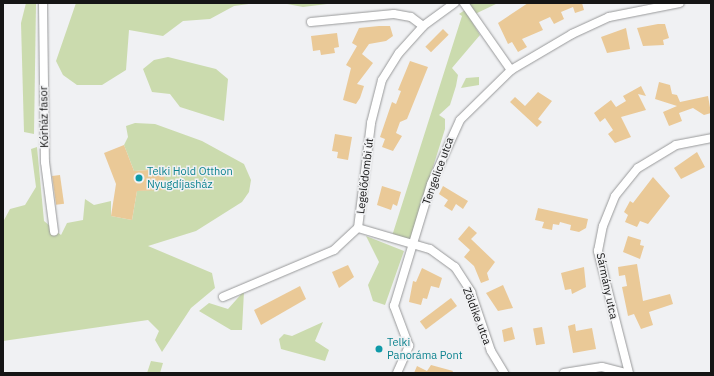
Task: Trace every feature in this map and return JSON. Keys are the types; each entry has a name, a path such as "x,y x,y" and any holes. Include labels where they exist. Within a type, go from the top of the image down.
{"street":[{"name":"Kórház fasor","path":"43,3 45,162 54,231"},
{"name":"Legelődombi út","path":"223,297 334,250 358,228 371,123 382,80 399,53 423,26 455,3"},
{"path":"464,3 511,70"},
{"name":"Tengelice utca","path":"397,373 409,346 394,306 414,246 431,184 449,138 480,97 511,70 572,34 609,17 680,3"},
{"path":"311,22 394,14 411,17 423,26"},
{"name":"Sármány utca","path":"629,373 598,251 603,226 615,196 638,168 676,145 711,138"},
{"name":"Zöldike utca","path":"358,228 414,246 430,249 455,267 471,292 491,351 504,373"},
{"path":"564,373 602,367 626,373"}],"green space":[{"path":"26,3 36,3 34,134 24,132 21,23"},
{"path":"76,3 256,3 234,6 210,19 183,21 163,36 129,30 126,70 102,85 77,85 63,75 56,61"},
{"path":"282,3 335,3 303,7"},
{"path":"469,3 498,3 475,14"},
{"path":"465,10 480,35 452,68 458,75 456,86 450,105 439,115 445,119 445,129 409,243 392,236 462,16 459,14"},
{"path":"168,57 216,69 228,79 224,121 180,107 170,94 152,92 143,69 154,60"},
{"path":"479,77 479,85 461,88 466,78"},
{"path":"135,123 155,124 202,141 244,164 251,180 249,192 242,202 196,231 148,246 212,273 215,288 191,308 162,352 155,340 159,331 148,320 3,341 3,222 10,209 25,205 36,187 31,149 37,147 44,221 61,235 67,223 83,220 85,199 94,205 111,201 111,216 132,220 137,191 164,189 164,169 134,171 124,145 128,137 126,126"},
{"path":"366,236 404,251 385,305 373,301 368,285 379,262"},
{"path":"244,291 242,330 231,330 199,311 209,303 228,309"},
{"path":"323,322 315,341 329,350 325,361 281,349 279,339 284,334 292,336"},
{"path":"151,361 163,363 160,373 147,373"}],"building":[{"path":"528,3 582,3 584,10 575,13 573,7 561,12 564,19 554,24 550,17 539,22 543,30 522,39 527,47 518,52 512,42 508,44 498,23"},
{"path":"665,24 669,38 663,40 664,45 643,46 637,28"},
{"path":"390,26 393,36 386,41 369,44 362,54 373,63 357,84 364,86 360,98 356,104 343,100 351,68 346,65 357,46 352,43 359,28"},
{"path":"626,28 630,49 607,53 601,37"},
{"path":"443,29 449,35 431,52 425,47"},
{"path":"337,33 339,47 334,48 335,53 321,55 320,50 313,51 311,36"},
{"path":"410,61 428,67 407,119 400,122 396,133 402,136 393,151 382,147 385,139 380,137 392,102 396,104 401,91 398,90"},
{"path":"659,82 670,85 672,94 677,95 680,102 708,96 711,113 704,115 693,108 679,113 682,121 669,126 663,112 677,106 655,99"},
{"path":"641,86 646,96 638,94 646,110 621,117 631,137 615,143 608,134 613,130 605,118 600,122 594,113 611,100 616,107 626,101 623,96"},
{"path":"538,92 552,101 538,119 542,122 537,127 510,102 515,97 525,106"},
{"path":"335,134 352,137 348,160 337,158 338,152 332,151"},
{"name":"Telki Hold Otthon Nyugdíjasház","path":"124,145 134,171 164,169 165,190 137,191 132,220 111,216 116,184 104,153"},
{"path":"697,152 705,167 681,179 674,168"},
{"path":"60,175 64,204 56,205 52,176"},
{"path":"653,177 670,196 648,224 640,221 637,227 625,222 628,215 624,212 630,201 633,203"},
{"path":"382,186 401,192 397,206 393,204 391,210 377,205"},
{"path":"443,186 468,201 463,209 456,204 452,211 444,206 448,200 439,194"},
{"path":"538,208 588,219 586,228 579,232 570,230 571,225 560,222 559,225 553,224 552,230 542,228 544,222 535,220"},
{"path":"469,226 477,233 471,239 495,262 487,273 489,280 481,283 474,266 464,257 470,250 458,239"},
{"path":"628,236 641,240 640,245 644,246 640,259 623,252"},
{"path":"637,264 643,301 670,294 673,304 649,312 653,325 641,329 634,314 628,316 622,287 627,286 625,275 619,276 618,267"},
{"path":"348,265 354,277 339,288 332,272"},
{"path":"584,267 586,287 572,294 571,289 565,290 561,273"},
{"path":"422,268 442,278 439,288 431,286 427,299 423,298 421,305 409,302 413,281 416,282"},
{"path":"503,285 513,308 498,311 486,293"},
{"path":"300,286 306,299 261,325 254,310"},
{"path":"451,298 457,306 426,329 420,321"},
{"path":"575,324 576,331 592,328 596,349 573,353 568,326"},
{"path":"512,327 515,339 504,342 502,330"},
{"path":"542,327 545,344 536,345 533,329"},
{"path":"431,365 453,371 452,373 414,373 417,366 427,371"}],"place":[{"name":"Telki Hold Otthon Nyugdíjasház","path":"139,178"},
{"name":"Telki Panoráma Pont","path":"379,349"}]}
